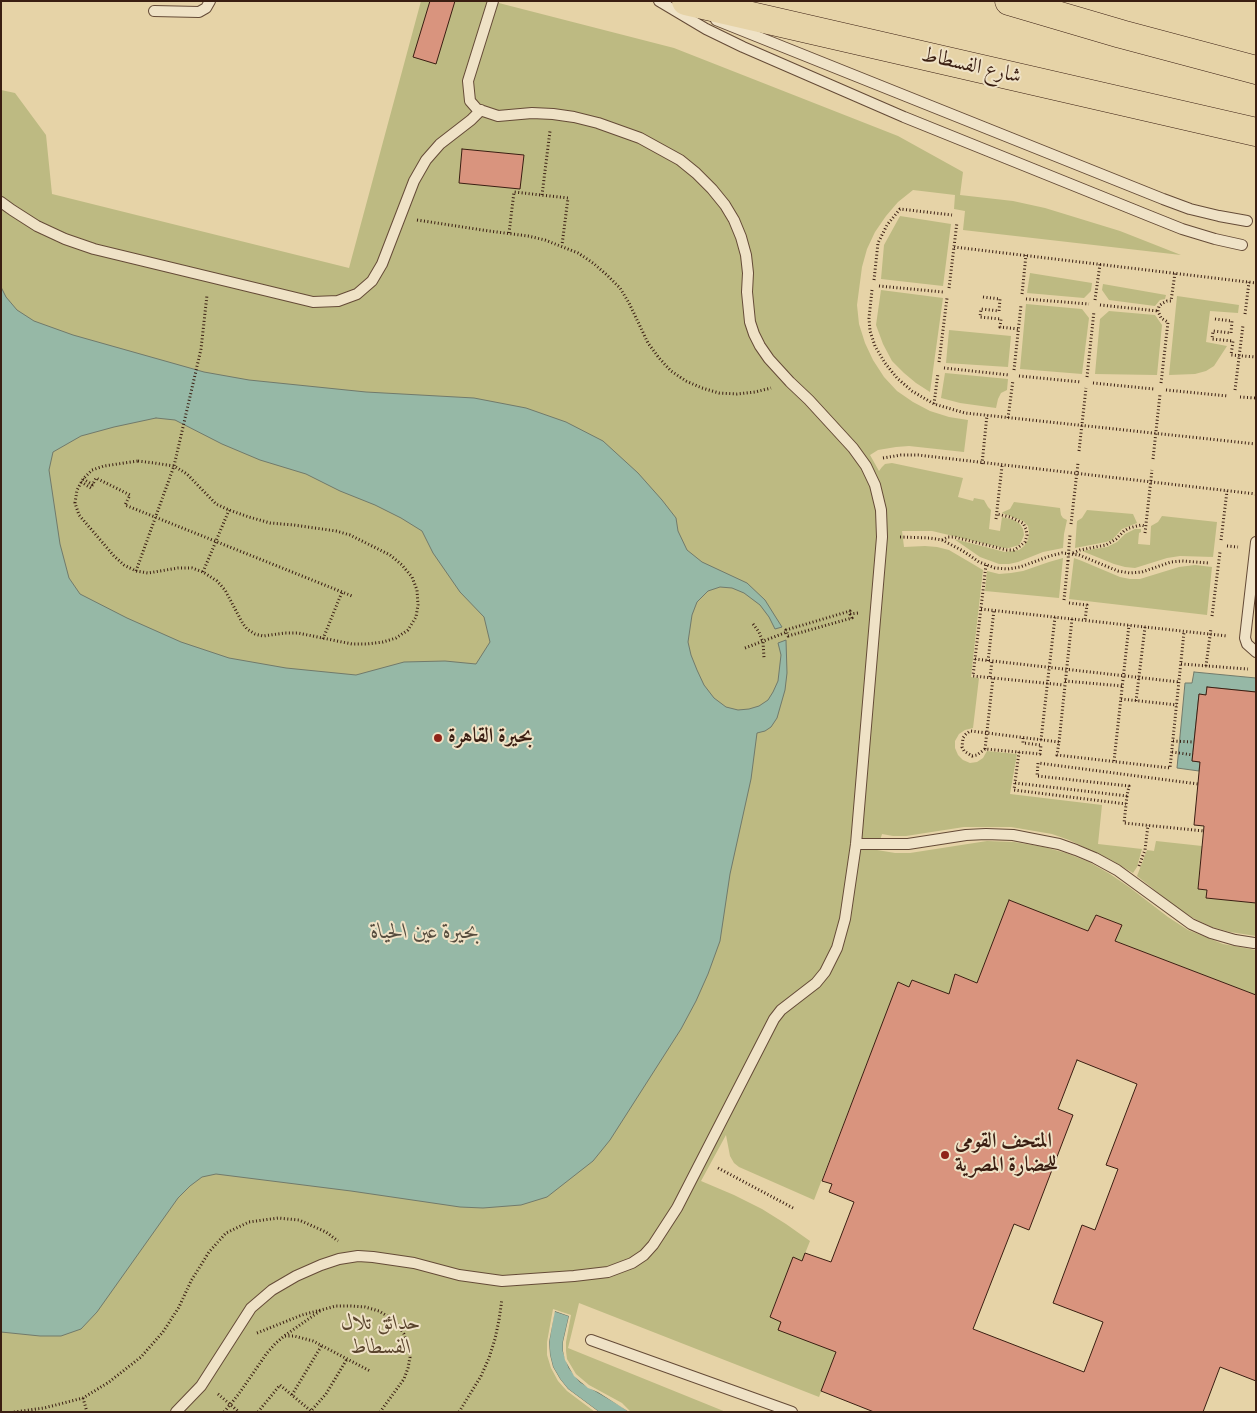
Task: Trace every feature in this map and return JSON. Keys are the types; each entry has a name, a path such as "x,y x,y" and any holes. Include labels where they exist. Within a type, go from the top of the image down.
{"main road":[{"name":"شارع الفسطاط","path":"686,1 1256,132"},
{"path":"1009,1 1121,34 1256,70"}],"lane":[{"path":"154,11 199,12 206,8 210,1"},
{"path":"176,1412 201,1386 251,1308 272,1290 296,1276 321,1265 358,1256 373,1257 414,1263 459,1275 502,1281 608,1272 620,1269 644,1255 654,1245 677,1208 774,1019 782,1010 816,983 825,972 842,935 856,844 882,537 879,497 866,466 846,439 790,382 760,346 754,334 748,310 748,273 741,236 729,213 712,189 696,173 680,160 640,138 598,123 553,114 532,113 498,116 477,109 470,101 468,81 493,1"},
{"path":"659,1 706,30 904,117 1160,220 1215,239 1242,245"},
{"path":"668,1 1162,199 1190,209 1247,221"},
{"path":"1,202 37,226 65,239 94,249 313,302 338,302 357,294 372,282 382,264 414,181 426,160 440,144 481,110"},
{"path":"1256,542 1245,638 1247,644 1256,652"},
{"path":"856,844 908,844 966,835 986,834 1041,839 1076,850 1117,870 1191,924 1211,933 1254,943"},
{"path":"591,1340 792,1412"}],"path":[{"path":"542,195 553,114"},
{"path":"510,233 514,192 568,198 562,245"},
{"path":"874,280 878,243 887,225 900,209 952,216"},
{"path":"400,217 545,240 562,245 578,253 607,274 620,288 648,343 658,358 671,371 686,381 702,388 719,393 737,394 755,392 790,382"},
{"path":"949,288 957,222"},
{"path":"954,247 1256,283"},
{"path":"1022,294 1026,255"},
{"path":"1096,300 1100,264"},
{"path":"1161,383 1168,322 1161,318 1158,311 1162,303 1171,301 1175,274"},
{"path":"136,571 174,466 201,349 209,277"},
{"path":"1245,314 1249,282"},
{"path":"879,286 943,292"},
{"path":"872,290 868,318 875,346 897,378 912,391 934,404 965,413 1256,444"},
{"path":"983,297 1000,299 999,311 981,309 980,317 1001,319 1000,327 1018,329"},
{"path":"939,362 948,298"},
{"path":"1026,299 1089,304"},
{"path":"1014,370 1021,305"},
{"path":"1100,305 1158,311"},
{"path":"1087,377 1094,311"},
{"path":"1215,319 1232,321 1231,333 1213,331 1212,339 1233,341 1231,355 1256,357"},
{"path":"1235,390 1243,325"},
{"path":"944,368 1009,374"},
{"path":"934,404 938,373"},
{"path":"1019,376 1081,382"},
{"path":"1008,418 1013,380"},
{"path":"1093,383 1154,389"},
{"path":"1079,451 1086,388"},
{"path":"1166,390 1228,396"},
{"path":"1153,459 1160,394"},
{"path":"1240,397 1256,398"},
{"path":"982,464 988,415"},
{"path":"866,466 884,458 901,455 918,456 1256,494"},
{"path":"138,462 154,462 174,466 188,474 216,504 228,510 249,518 336,531 350,535 390,555 412,577 417,590 418,605 416,617 408,630 396,638 367,644 352,644 298,633 263,636 255,634 243,624 226,590 217,581 203,572 192,568 178,568 148,573 136,571 124,565 78,515 75,502 77,490 82,480 92,470 104,466 138,462"},
{"path":"1071,524 1078,463"},
{"path":"942,540 954,537 1007,550 1014,550 1025,542 1027,535 1023,524 1010,517 996,517 1002,466"},
{"path":"1145,533 1152,470"},
{"path":"82,480 91,488 96,478 130,495 125,505 352,596"},
{"path":"1221,540 1227,491"},
{"path":"203,572 228,510"},
{"path":"1072,553 1106,545 1129,528 1145,526"},
{"path":"1064,600 1070,535"},
{"path":"882,537 916,537 942,540 986,565 995,568 1008,569 1020,567 1062,553 1079,555 1118,571 1130,573 1142,572 1172,562 1209,563"},
{"path":"1212,616 1220,552"},
{"path":"986,565 974,676 1047,683 1122,686"},
{"path":"323,639 342,592"},
{"path":"1069,604 1087,605 1085,620"},
{"path":"981,609 1210,635"},
{"path":"985,749 994,610"},
{"path":"744,648 787,632 786,630 850,611 852,618 788,636 787,632"},
{"path":"1040,740 1055,617"},
{"path":"1072,619 1057,755 1114,762 1170,768 1184,632"},
{"path":"753,624 760,632 764,658"},
{"path":"1114,762 1129,625"},
{"path":"1136,700 1145,627"},
{"path":"1206,666 1211,628"},
{"path":"975,659 1179,682"},
{"path":"1181,664 1256,670"},
{"path":"1121,699 1177,705"},
{"path":"1023,738 1023,744 1041,745 1040,754 985,749 978,755 972,756 964,751 961,742 962,738 970,732 986,733 1058,742"},
{"path":"1173,741 1194,742"},
{"path":"1019,752 1014,790 1126,804"},
{"path":"1172,752 1193,755"},
{"path":"1198,784 1038,763 1037,776 1129,786 1124,823 1204,831"},
{"path":"1015,783 1127,796"},
{"path":"1145,850 1148,825"},
{"path":"702,1160 795,1209"},
{"path":"14,1412 44,1408 83,1398 109,1382 135,1362 157,1338 179,1307 209,1252 226,1233 249,1222 278,1218 299,1220 326,1232 358,1256"},
{"path":"461,1411 481,1376 495,1339 500,1320 502,1281"},
{"path":"251,1335 283,1322 336,1306 351,1306 379,1311 394,1321 404,1334 410,1357 402,1383 380,1412"},
{"path":"224,1412 267,1353 284,1336 322,1309"},
{"path":"284,1336 322,1345 370,1371"},
{"path":"292,1395 322,1345"},
{"path":"258,1412 280,1385 311,1412 326,1394 347,1359"},
{"path":"217,1393 239,1412"},
{"path":"83,1398 87,1412"}],"green space":[{"name":"بحيرة القاهرة","path":"421,1 491,1 674,48 898,136 963,172 960,195 1013,201 1045,208 1120,231 1181,255 963,230 965,211 954,209 955,195 913,190 898,202 875,232 867,249 862,267 857,305 859,324 873,360 884,377 897,391 913,402 930,411 968,420 964,452 909,446 878,450 870,455 879,471 885,464 892,463 963,478 958,497 973,501 974,498 984,500 991,510 989,529 1000,531 1002,517 1014,520 1020,524 1024,535 1019,545 1004,548 932,531 902,531 904,547 925,546 949,550 983,570 971,677 979,678 973,728 959,734 955,741 958,755 970,763 977,762 983,758 987,751 1017,754 1010,794 1102,805 1098,844 1142,849 1137,867 1133,873 1069,840 1052,834 1011,827 964,827 906,836 882,834 877,850 910,853 987,841 1014,842 1066,853 1089,862 1110,874 1188,930 1223,944 1256,950 1256,995 1115,941 1122,925 1096,915 1088,931 1009,900 977,983 955,974 949,994 912,980 909,987 898,983 814,1200 739,1167 730,1156 726,1135 701,1181 762,1209 810,1241 802,1261 793,1258 770,1316 836,1352 819,1397 579,1303 568,1348 726,1412 1,1412 1,90 15,93 46,135 52,194 349,268"},
{"path":"900,216 951,224 943,286 881,279 884,245"},
{"path":"1030,273 1092,283 1091,291 1084,298 1027,293"},
{"path":"1103,284 1166,295 1165,299 1160,300 1155,306 1109,300 1102,290"},
{"path":"881,290 943,298 930,392 916,383 892,361 883,344 876,325"},
{"path":"1177,296 1239,305 1238,313 1210,311 1206,342 1227,346 1214,366 1206,371 1195,374 1169,375"},
{"path":"1026,304 1082,309 1089,318 1082,374 1020,369"},
{"path":"1109,311 1155,315 1162,325 1157,375 1095,374 1100,319"},
{"path":"949,330 1011,336 1008,367 946,363"},
{"path":"945,373 1008,379 1007,390 1001,393 996,408 960,403 941,398"},
{"path":"1014,502 1060,508 1061,515 1067,520 1063,548 1043,552 1018,562 999,564 980,557 954,539 1005,552 1019,550 1028,540 1028,526 1023,521 1002,513 1010,509"},
{"path":"1087,510 1133,514 1137,523 1122,529 1112,540 1075,548 1077,521 1082,518"},
{"path":"1162,516 1217,522 1213,557 1180,556 1135,568 1114,564 1082,551 1107,547 1135,529 1141,529 1138,544 1150,545 1151,526 1158,522"},
{"path":"1063,558 1059,598 985,591 987,571 999,574 1023,571"},
{"path":"1074,558 1120,577 1130,579 1140,579 1179,567 1195,565 1212,567 1207,615 1069,599"},
{"path":"1156,841 1202,846 1198,889 1207,890 1207,898 1256,903 1256,936 1212,927 1193,918 1137,876 1147,850 1154,851"}],"water":[{"name":"بحيرة عين الحياة","path":"1,287 6,297 17,310 34,321 73,335 204,372 249,380 366,392 474,398 526,408 566,422 603,441 638,473 676,518 678,531 687,550 702,562 747,583 765,600 782,627 775,629 760,605 744,593 732,588 720,587 708,591 697,602 692,615 688,642 697,670 704,685 714,698 726,707 738,710 759,706 768,700 778,681 781,655 778,643 786,640 787,673 785,690 777,718 771,727 757,733 751,779 730,874 720,941 708,974 681,1029 610,1140 593,1161 547,1197 521,1205 483,1208 460,1207 216,1174 202,1177 178,1198 97,1312 81,1329 61,1336 1,1332","holes":["156,418 175,420 222,444 260,460 306,474 340,491 375,505 422,531 433,553 460,592 484,617 490,642 476,664 445,661 404,662 356,675 286,668 229,658 181,642 127,618 80,594 69,578 60,544 49,470 53,452 81,436 114,427"]},
{"path":"1194,672 1256,678 1256,692 1207,687 1206,695 1199,694 1192,761 1200,762 1199,771 1177,768 1185,683 1192,683"},
{"path":"554,1311 569,1316 563,1342 563,1351 569,1368 580,1382 629,1412 599,1412 568,1389 560,1379 553,1367 550,1355 549,1342"}],"pier":[{"path":"553,1309 571,1315 566,1351 567,1359 576,1374 589,1385 622,1403 631,1412 588,1388 574,1376 565,1360 563,1351 563,1342 569,1316 555,1311 549,1342 553,1367 568,1389 599,1412 595,1412 567,1391 558,1381 547,1355 547,1342"}],"building":[{"path":"430,1 455,1 436,64 413,57"},
{"path":"462,149 524,155 520,189 459,183"},
{"path":"1207,687 1256,692 1256,903 1206,898 1207,890 1198,889 1204,826 1194,825 1200,762 1192,761 1199,694 1206,695"},
{"name":"المتحف القومى للحضارة المصرية","path":"1009,900 1088,931 1096,915 1122,925 1115,941 1256,995 1256,1381 1220,1367 1203,1412 874,1412 821,1391 836,1352 778,1330 781,1322 770,1317 793,1257 802,1261 805,1253 831,1262 854,1202 829,1192 832,1184 822,1181 898,982 909,987 912,980 949,994 955,974 977,983","holes":["1077,1060 1137,1084 1106,1165 1118,1169 1095,1230 1082,1225 1053,1303 1103,1322 1084,1372 973,1329 1014,1224 1029,1230 1073,1115 1058,1109"]}],"place":[{"name":"بحيرة القاهرة","path":"438,738"},
{"name":"المتحف القومى للحضارة المصرية","path":"945,1155"}],"park label":[{"name":"حدائق تلال الفسطاط","path":"381,1337"}]}
